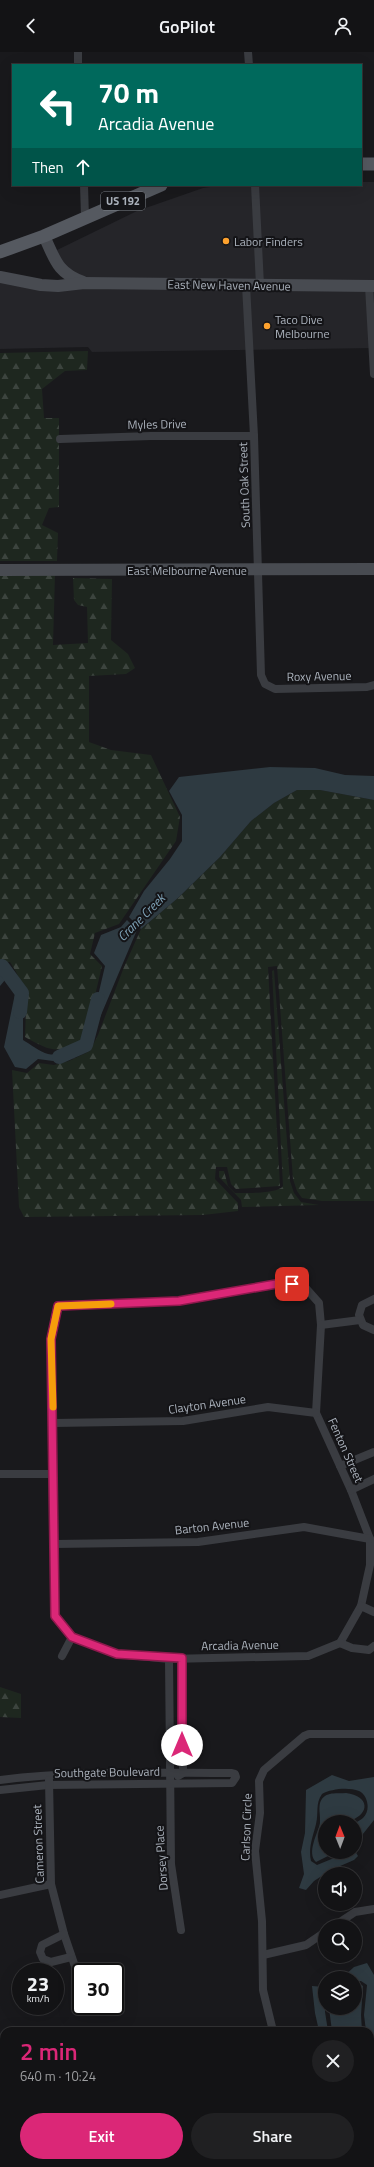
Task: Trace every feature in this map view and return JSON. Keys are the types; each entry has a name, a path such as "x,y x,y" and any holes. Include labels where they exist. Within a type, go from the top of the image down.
{"main road":[{"path":"362,164 374,164"},
{"name":"US 192","path":"0,252 44,236 159,186"}],"street":[{"path":"78,52 78,64"},
{"path":"248,52 249,64"},
{"path":"84,186 85,217"},
{"path":"255,186 260,285"},
{"name":"East New Haven Avenue","path":"44,236 57,264 71,278 84,283"},
{"name":"East New Haven Avenue","path":"0,277 41,285 58,286 84,283 372,286"},
{"name":"South Oak Street","path":"246,285 254,436 261,675 265,684"},
{"path":"372,286 374,374"},
{"name":"Myles Drive","path":"60,439 152,436 254,436"},
{"name":"East Melbourne Avenue","path":"0,570 374,569"},
{"name":"Roxy Avenue","path":"265,684 275,689 367,687 374,685"},
{"name":"Fenton Street","path":"53,1423 51,1339 56,1304 179,1301 282,1283 303,1285 319,1303 321,1325 316,1413 351,1490 370,1539 370,1565 361,1606 340,1643"},
{"path":"374,1299 362,1305 359,1312 360,1320 367,1328 374,1330"},
{"path":"321,1325 360,1320"},
{"name":"Clayton Avenue","path":"53,1423 184,1421 268,1407 316,1413"},
{"path":"53,1423 55,1616 72,1637 62,1656"},
{"path":"340,1466 374,1452"},
{"path":"0,1474 53,1474"},
{"path":"351,1490 374,1479"},
{"name":"Barton Avenue","path":"55,1544 198,1542 304,1526 370,1539"},
{"path":"361,1606 374,1612"},
{"name":"Arcadia Avenue","path":"72,1637 117,1654 169,1659 308,1656 340,1643"},
{"path":"340,1643 352,1648 369,1650 374,1646"},
{"path":"170,1783 183,1773 182,1658"},
{"name":"Dorsey Place","path":"169,1659 171,1864 182,1930"},
{"name":"Carlson Circle","path":"272,2027 263,1990 262,1922 255,1851 260,1813 259,1781 261,1775 268,1765 304,1736 309,1734 374,1734"},
{"name":"Southgate Boulevard","path":"0,1780 49,1775 170,1773 231,1773 235,1774 236,1777 232,1783 48,1785 0,1790"},
{"name":"Cameron Street","path":"49,1775 51,1884 73,1963"},
{"path":"0,1895 51,1884"},
{"path":"344,1919 355,1912 374,1909"},
{"path":"64,1934 42,1945 41,1954 43,1959 51,1962 71,1957"},
{"path":"263,1955 306,1945 318,1937"}],"shaded area":[{"path":"362,182 374,182 374,282 85,278 66,269 55,251 137,211 203,188 218,186 362,186"},
{"path":"0,282 84,287 374,291 374,348 92,352 88,347 0,349"}],"green space":[{"path":"88,351 87,370 65,371 42,389 44,418 59,418 59,507 49,508 42,525 58,533 57,561 0,561 0,353"},
{"path":"55,574 53,645 88,643 87,607 78,605 74,600 73,578 112,579 111,640 128,654 135,668 126,674 89,676 89,742 111,750 151,755 180,817 176,841 119,924 95,933 90,954 102,966 84,1042 60,1049 42,1046 25,1037 26,1006 20,981 10,962 0,963 0,576"},
{"path":"297,790 320,790 374,800 374,1201 322,1201 302,1198 297,1191 293,1179 277,966 268,967 280,1186 236,1189 231,1184 227,1167 216,1167 215,1179 238,1203 238,1211 203,1215 24,1217 19,1207 12,1070 27,1073 39,1063 54,1065 69,1061 90,1051 98,1035 124,967 141,929 178,898 220,857 251,821 274,803"},
{"path":"274,970 290,1181 294,1193 301,1202 319,1205 242,1207 241,1200 219,1177 219,1171 224,1171 228,1186 235,1193 268,1192 280,1189 283,1186 272,971"},
{"path":"0,1687 21,1694 21,1718 0,1717"}],"water":[{"path":"270,767 315,768 345,775 374,776 374,800 320,790 297,790 274,803 251,821 220,857 178,898 141,929 129,917 144,891 170,859 182,841 182,815 169,791 179,777"},
{"path":"127,920 137,930 87,1048 53,1061 38,1059 26,1069 15,1067 4,1047 17,984 13,981 5,980 0,986 0,968 8,966 18,981 23,998 23,1040 38,1050 48,1054 63,1054 80,1049 87,1043 105,966 94,953 101,935 121,927"},
{"path":"332,1775 349,1781 374,1777 374,1820 362,1835 362,1819 368,1807 365,1796 359,1791 350,1789 335,1790 322,1794 318,1805 317,1820 310,1847 311,1861 317,1865 332,1859 355,1859 338,1867 318,1867 318,1878 306,1890 299,1888 304,1874 301,1852 305,1833 306,1790"},
{"path":"346,1793 354,1795 363,1801 364,1809 360,1815 320,1815 320,1805 322,1799 327,1795"},
{"path":"318,1830 318,1859 322,1859 316,1862 312,1854"},
{"path":"367,1963 374,1975 374,2027 366,2027 364,2015 367,1985 362,1982 362,1971 350,1971 354,1967"},
{"path":"312,1986 318,1986 318,2015 325,2015 327,2027 318,2027"},
{"path":"330,2015 361,2015 362,2027 331,2027"}],"waterway":[{"name":"Crane Creek","path":"0,967 2,966 22,993 20,1012"},
{"name":"Crane Creek","path":"59,1057 86,1045 98,999"}],"slow traffic":[{"path":"53,1407 51,1339 58,1306 111,1304"}],"place":[{"name":"Labor Finders","path":"226,241"},
{"name":"Taco Dive Melbourne","path":"267,326"}],"route":[{"path":"182,1745 182,1658 169,1659 117,1654 72,1637 55,1616 51,1339 58,1306 179,1301 282,1283 292,1284"}]}
